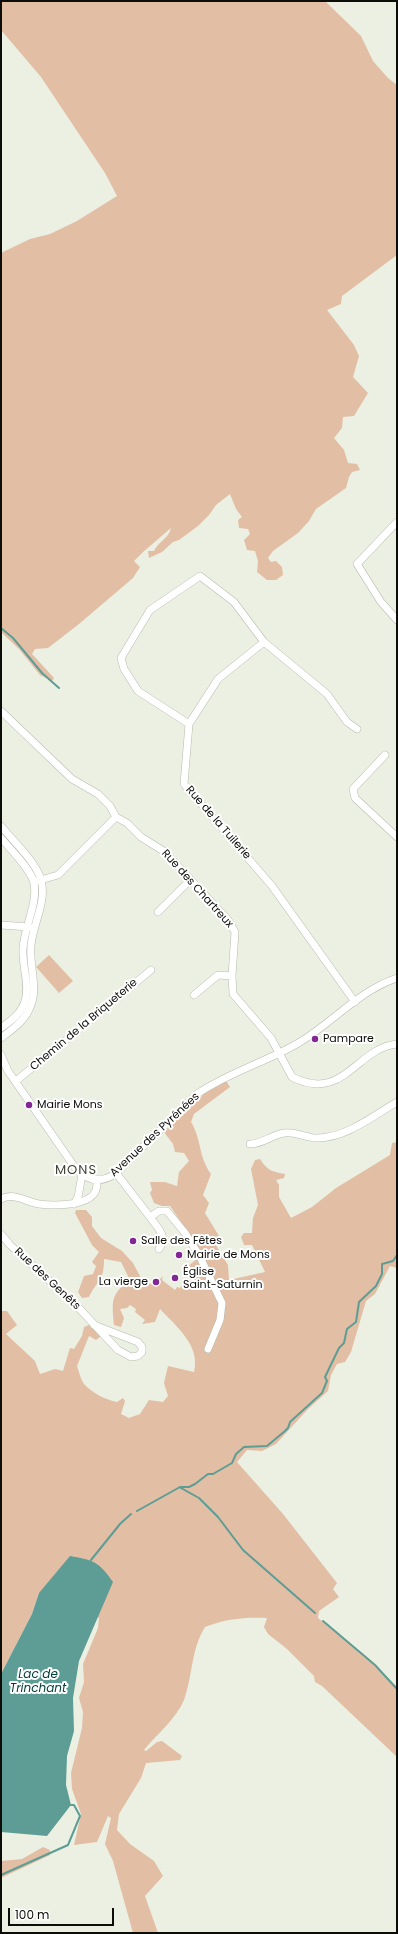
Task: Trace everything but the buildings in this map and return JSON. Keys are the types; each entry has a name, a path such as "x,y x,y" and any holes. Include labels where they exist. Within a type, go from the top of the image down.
{"street":[{"path":"397,522 357,564 382,602 397,620"},
{"path":"188,724 138,691 124,668 121,658 150,610 200,576 234,602 264,642 328,694 347,722 357,729"},
{"name":"Rue de la Tuilerie","path":"264,642 218,679 188,724 184,780 186,788 272,886 356,1002"},
{"name":"Rue des Chartreux","path":"1,711 72,779 98,794 110,806 116,817 127,823 140,837 165,852 233,926 235,937 232,976 233,994 263,1028 292,1077 310,1083 325,1083 344,1076 379,1050 397,1044"},
{"path":"384,756 353,788 355,798 397,837"},
{"path":"37,881 55,876 62,871 116,817"},
{"path":"1,826 33,865 41,900 30,927 31,1006 1,1038"},
{"path":"1,838 37,881"},
{"path":"158,912 190,880"},
{"path":"1,925 30,927"},
{"name":"Chemin de la Briqueterie","path":"16,1082 151,970"},
{"path":"194,995 218,975 232,976"},
{"name":"Avenue des Pyrénées","path":"82,1175 97,1180 109,1178 116,1173 197,1094 229,1075 279,1053 311,1035 375,987 397,978"},
{"path":"1,1028 20,1018"},
{"path":"1,1055 8,1071 82,1175 78,1197 74,1204"},
{"path":"1,1066 8,1071"},
{"path":"250,1144 259,1143 286,1132 318,1138 337,1135 349,1130 397,1102"},
{"path":"116,1173 163,1236 164,1242 159,1249"},
{"path":"1,1199 10,1196 38,1204 74,1204 84,1201 92,1196 96,1188 97,1180"},
{"path":"150,1218 159,1211 167,1211 185,1233 199,1255 221,1297 221,1316 208,1349"},
{"name":"Rue des Genêts","path":"1,1234 10,1245 75,1304 94,1325 121,1352 135,1357 142,1352 142,1346 138,1342 94,1325"}],"shaded area":[{"path":"1,1 325,1 361,36 373,61 388,78 397,85 397,255 342,296 341,304 327,310 354,345 359,356 353,377 368,393 354,416 343,417 342,428 334,438 344,450 348,463 357,464 360,470 352,472 346,488 316,509 309,521 298,533 273,551 268,558 271,562 276,561 282,567 283,575 276,580 267,580 257,572 258,561 255,551 247,550 244,540 250,534 248,529 239,528 238,520 242,517 236,509 230,494 216,505 198,526 179,540 173,542 162,552 149,558 148,551 154,551 171,528 134,561 140,567 133,578 48,648 35,649 32,654 54,678 52,681 40,675 19,649 1,632 1,253 30,239 50,234 77,221 117,196 105,173 41,77 1,30"},
{"path":"49,955 73,981 59,993 36,967"},
{"path":"226,1081 230,1087 194,1114 191,1122 197,1135 204,1161 211,1174 203,1195 209,1203 205,1213 219,1236 214,1242 228,1265 229,1280 265,1272 252,1245 244,1245 241,1237 244,1233 252,1233 253,1218 258,1205 251,1169 255,1160 260,1159 270,1170 285,1174 284,1178 276,1180 279,1185 279,1197 291,1218 312,1207 336,1188 390,1155 392,1143 397,1142 397,1268 390,1266 375,1294 366,1301 351,1352 345,1362 337,1364 331,1375 328,1391 308,1409 276,1444 262,1451 247,1450 237,1462 283,1514 337,1583 333,1589 339,1597 319,1611 318,1618 366,1656 397,1687 397,1757 322,1686 315,1682 314,1676 287,1649 268,1634 264,1627 267,1618 235,1619 205,1627 197,1644 187,1691 181,1707 144,1750 146,1751 157,1742 162,1741 182,1756 180,1760 146,1763 141,1778 119,1814 117,1830 130,1844 154,1861 163,1876 145,1896 158,1933 133,1933 113,1861 105,1844 111,1818 108,1816 97,1842 74,1845 81,1814 72,1789 71,1773 82,1728 83,1712 79,1698 84,1682 83,1664 98,1628 99,1618 39,1593 32,1614 1,1674 1,1311 7,1311 17,1325 6,1334 35,1361 40,1374 55,1369 63,1371 70,1348 74,1349 82,1336 84,1327 89,1325 101,1336 96,1340 89,1336 77,1366 82,1380 91,1390 104,1398 117,1402 123,1398 125,1401 121,1414 129,1418 140,1414 149,1400 163,1402 168,1396 164,1383 168,1366 194,1372 194,1354 191,1345 180,1330 160,1309 155,1322 142,1324 145,1320 135,1312 136,1309 130,1305 127,1308 120,1309 124,1318 121,1327 114,1325 114,1299 123,1285 130,1280 121,1262 104,1259 103,1272 100,1280 89,1297 82,1298 78,1292 84,1276 93,1274 96,1266 92,1262 99,1252 92,1245 75,1213 76,1210 86,1210 92,1217 92,1226 101,1238 122,1251 133,1263 141,1278 154,1286 163,1276 162,1280 175,1290 177,1287 180,1288 191,1273 187,1267 198,1258 183,1225 170,1206 162,1206 154,1203 150,1193 152,1190 150,1182 165,1182 177,1186 179,1172 189,1161 184,1153 175,1152 173,1144 164,1132 204,1094"},
{"path":"43,1847 50,1850 50,1855 1,1878 1,1861 22,1859"}],"water":[{"name":"Lac de Trinchant","path":"70,1556 85,1559 100,1566 113,1582 79,1661 73,1698 74,1731 67,1756 66,1785 71,1805 47,1836 1,1832 1,1674 32,1614 39,1593"}],"waterway":[{"path":"1,628 13,638 42,673 59,688"},
{"path":"137,1511 180,1487 189,1487 195,1484 208,1474 213,1474 232,1463 236,1454 244,1447 267,1446 285,1431 290,1422 322,1393 327,1381 325,1377 339,1348 344,1343 347,1329 356,1322 359,1302 376,1286 382,1274 382,1264 393,1261 397,1255"},
{"path":"181,1488 199,1498 218,1517 243,1550 315,1613"},
{"path":"91,1560 120,1524 131,1514"},
{"path":"323,1621 375,1665 397,1689"},
{"path":"1,1875 68,1845 80,1816 74,1805 71,1805"}],"place":[{"name":"Pampare","path":"315,1039"},
{"name":"Mairie Mons","path":"29,1105"},
{"name":"Salle des Fêtes","path":"133,1241"},
{"name":"Mairie de Mons","path":"179,1255"},
{"name":"Église Saint-Saturnin","path":"175,1278"},
{"name":"La vierge","path":"156,1282"}],"district":[{"name":"MONS","path":"76,1171"}]}
